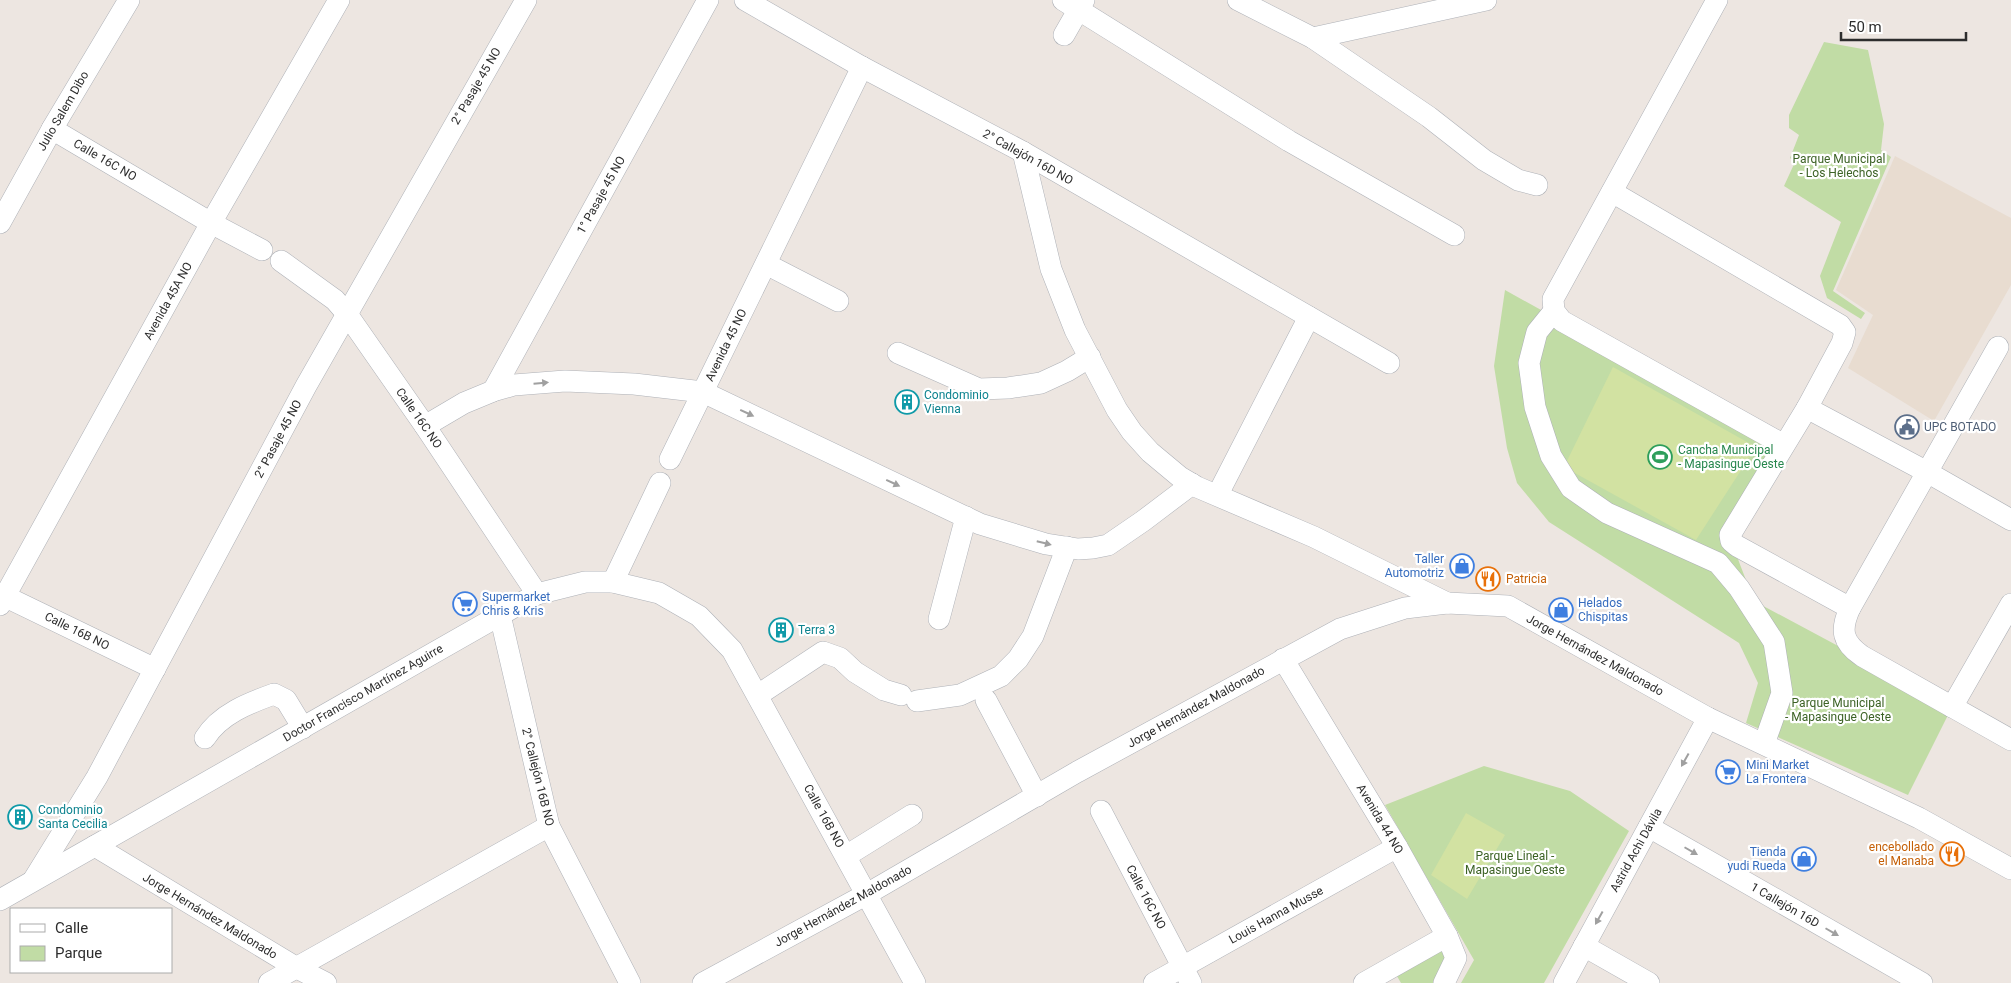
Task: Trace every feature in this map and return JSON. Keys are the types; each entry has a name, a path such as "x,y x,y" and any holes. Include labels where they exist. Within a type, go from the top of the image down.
{"street":[{"name":"Julio Salem Dibo","path":"0,223 52,129 129,0"},
{"name":"Avenida 45A NO","path":"2,598 211,223 339,0"},
{"name":"2° Pasaje 45 NO","path":"33,880 97,777 347,314 526,0"},
{"name":"1° Pasaje 45 NO","path":"494,391 708,0"},
{"name":"2° Callejón 16D NO","path":"745,0 862,67 1023,152 1389,363"},
{"path":"1238,0 1313,38 1429,117 1484,160 1518,180 1536,185"},
{"path":"1313,38 1486,0"},
{"path":"1717,0 1553,299 1554,312 1562,321 1784,445"},
{"path":"1064,35 1075,3 1288,141 1454,236"},
{"name":"Avenida 45 NO","path":"425,426 464,403 514,385 565,381 634,384 703,392 862,67"},
{"name":"Calle 16C NO","path":"52,129 211,223 262,250"},
{"path":"1023,152 1051,269 1075,330 1117,410 1132,432 1150,452 1180,477 1192,484 1314,537 1447,602"},
{"path":"1612,192 1840,325 1845,332 1842,342 1807,408 1730,535 1731,541 1737,546 1850,608"},
{"name":"Calle 16C NO","path":"281,261 335,300 347,314 538,594"},
{"path":"766,264 838,301"},
{"path":"1554,312 1537,332 1530,363 1535,407 1551,456 1571,488 1600,508 1655,536 1718,563 1739,588 1774,642 1782,693 1764,744"},
{"path":"1218,494 1309,318"},
{"path":"1998,347 1850,608 1844,621 1844,629 1846,640 1851,648 2011,740"},
{"path":"898,353 979,389 1008,388 1040,382 1067,371 1090,357"},
{"path":"670,459 703,392 980,524 1046,544 1067,547 1094,548 1108,545 1143,522 1192,484"},
{"path":"1807,408 1927,472 2011,520"},
{"path":"613,582 660,482"},
{"path":"940,619 966,517"},
{"path":"758,695 823,652 840,658 856,672 884,690 909,698 960,695 1001,676 1018,659 1034,636 1067,547"},
{"name":"Doctor Francisco Martínez Aguirre","path":"0,900 538,594 585,582 613,582 659,593 700,616 732,650"},
{"name":"Calle 16B NO","path":"2,598 155,668"},
{"name":"Jorge Hernández Maldonado","path":"703,983 867,894 1037,796 1340,629 1405,608 1447,602 1508,606 1708,718 1919,818 2011,869"},
{"path":"1952,707 2011,604"},
{"name":"2° Callejón 16B NO","path":"500,615 548,826 630,983"},
{"name":"Calle 16B NO","path":"732,650 915,983"},
{"name":"Avenida 44 NO","path":"1283,660 1397,847 1447,936 1456,958 1444,983"},
{"path":"205,738 212,728 226,717 251,702 274,694 286,700 303,728"},
{"path":"986,700 1037,796"},
{"name":"Astrid Achi Dávila","path":"1564,983 1708,718"},
{"name":"Calle 16C NO","path":"1101,811 1187,975"},
{"path":"846,856 912,815"},
{"path":"270,983 548,826"},
{"name":"1 Callejón 16D","path":"1649,827 1922,983"},
{"name":"Jorge Hernández Maldonado","path":"96,846 296,968 326,983"},
{"name":"Louis Hanna Musse","path":"1154,983 1187,975 1397,847"},
{"path":"1364,983 1447,936"},
{"path":"1584,946 1649,983"}],"shaded area":[{"path":"1895,156 2011,218 2011,285 1934,421 1848,368 1873,315 1836,290"}],"green space":[{"name":"Parque Municipal - Los Helechos","path":"1824,42 1868,50 1884,124 1881,150 1891,157 1833,291 1865,313 1861,319 1827,298 1820,276 1841,222 1784,186 1795,162 1790,158 1799,135 1789,128 1789,115"},
{"name":"Parque Municipal - Mapasingue Oeste","path":"1505,290 1784,445 1731,541 1754,601 1952,707 1908,795 1746,723 1758,683 1739,643 1549,522 1517,483 1507,448 1494,366"},
{"name":"Cancha Municipal - Mapasingue Oeste","path":"1613,367 1756,447 1696,540 1564,467"},
{"name":"Parque Lineal - Mapasingue Oeste","path":"1484,766 1570,791 1629,831 1544,983 1461,983 1474,960 1385,805"},
{"path":"1466,813 1505,835 1467,899 1431,875"},
{"path":"1443,944 1452,957 1439,983 1401,983 1394,971"}],"place":[{"name":"Condominio Vienna","path":"907,402"},
{"name":"UPC BOTADO","path":"1907,427"},
{"name":"Cancha Municipal - Mapasingue Oeste","path":"1660,457"},
{"name":"Taller Automotriz","path":"1462,566"},
{"name":"Patricia","path":"1488,579"},
{"name":"Supermarket Chris & Kris","path":"465,604"},
{"name":"Helados Chispitas","path":"1561,610"},
{"name":"Terra 3","path":"781,630"},
{"name":"Mini Market La Frontera","path":"1728,772"},
{"name":"Condominio Santa Cecilia","path":"20,817"},
{"name":"encebollado el Manaba","path":"1952,854"},
{"name":"Tienda yudi Rueda","path":"1804,859"}]}
